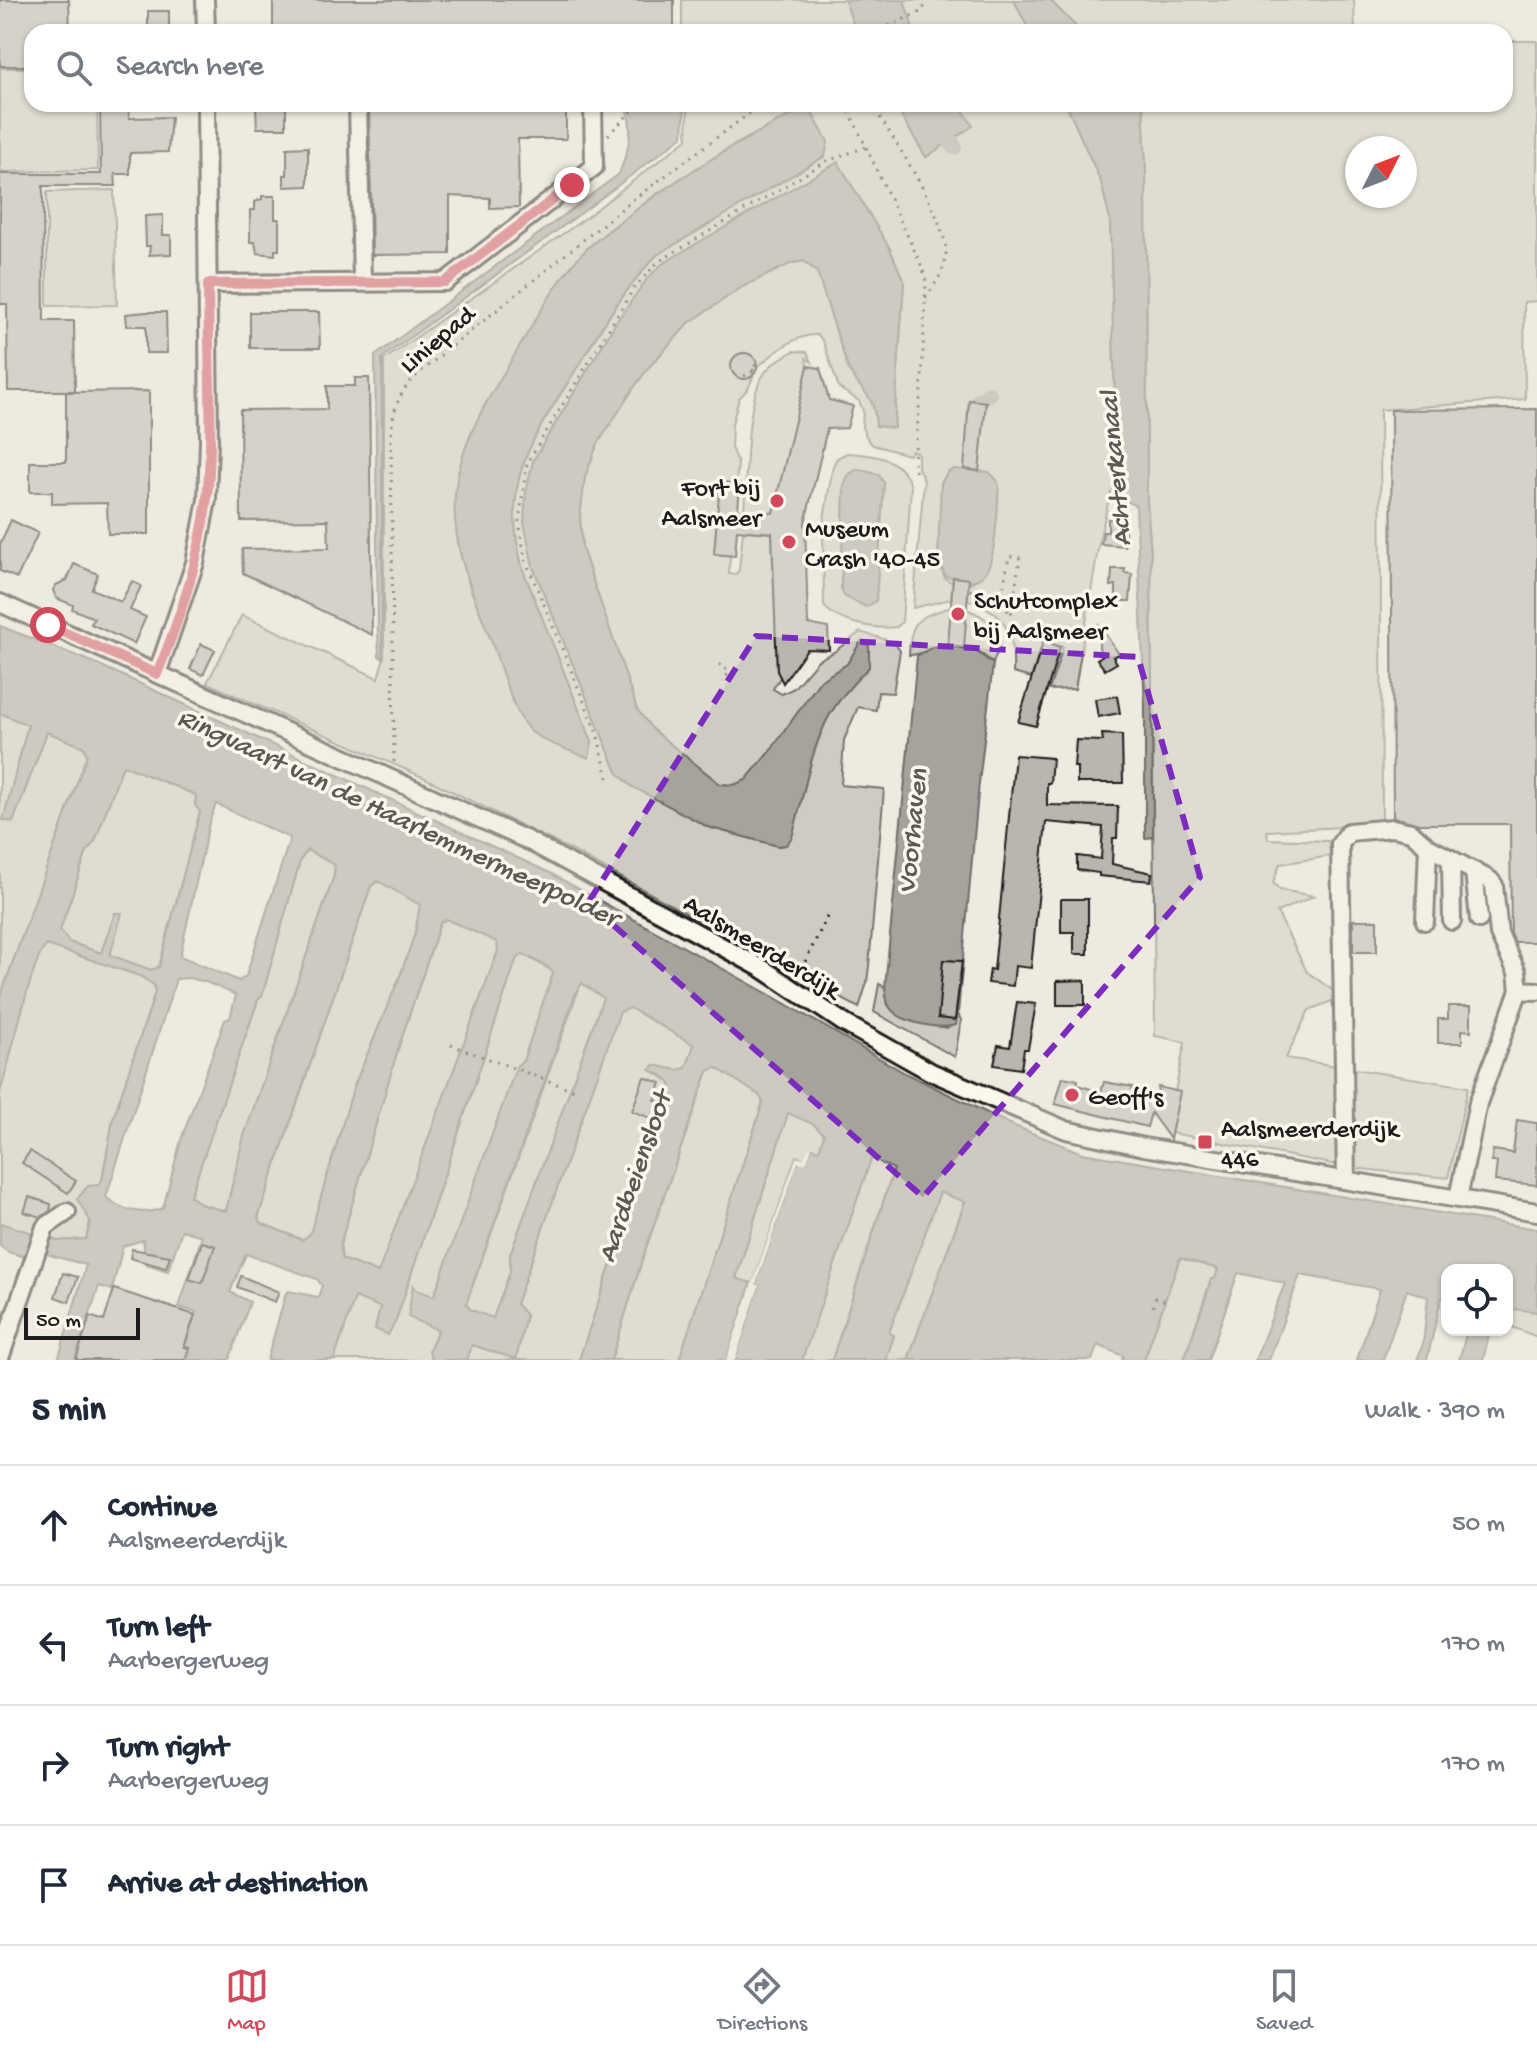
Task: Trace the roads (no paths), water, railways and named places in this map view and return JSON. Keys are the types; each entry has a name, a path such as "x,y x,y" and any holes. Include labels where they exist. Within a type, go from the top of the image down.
{"street":[{"path":"205,0 206,24"},
{"path":"157,674 190,580 207,500 206,112"},
{"path":"358,112 362,281"},
{"path":"208,284 445,282 594,167 593,112"},
{"name":"Aalsmeerderdijk","path":"0,603 527,840 793,986 844,1023 931,1072 1066,1130 1144,1147 1537,1212"},
{"path":"1346,1179 1340,844 1349,832 1393,828 1411,832 1428,847 1490,880 1494,885 1499,934 1517,972 1519,990 1478,1103 1458,1198"},
{"path":"1425,921 1428,847"},
{"path":"1451,859 1452,921"},
{"path":"1474,871 1479,919"},
{"path":"1519,990 1537,991"},
{"path":"0,1358 45,1227 67,1212"}],"water":[{"path":"845,0 904,0 912,24 853,24"},
{"path":"1014,0 1050,0 1073,24 1026,24"},
{"path":"627,112 684,112 683,136 382,358 382,658 379,656 378,635 375,356 619,174 630,139"},
{"path":"797,112 812,113 828,142 825,156 657,255 607,318 550,411 536,435 518,482 516,537 523,570 592,742 589,758 533,733 513,702 469,584 459,548 455,494 467,443 490,396 549,297 583,253 648,201"},
{"path":"899,112 964,112 973,126 926,157"},
{"path":"1070,112 1143,112 1153,837 1145,838 1145,707 1136,506 1127,501 1124,493 1116,437 1110,220 1101,182"},
{"path":"838,162 890,249 904,282 894,428 876,426 873,405 848,368 817,272 804,261 792,263 742,287 689,323 648,368 597,445 585,477 580,517 582,548 637,709 653,730 720,784 734,785 746,780 820,681 847,664 861,641 869,646 869,667 838,702 822,730 792,837 786,845 778,846 708,827 631,786 617,772 533,567 524,522 526,492 533,461 617,321 647,279 661,265 682,252"},
{"path":"857,469 878,474 884,483 876,601 866,607 844,596 841,588 844,486 848,475"},
{"path":"954,469 989,472 999,486 990,562 981,577 972,580 945,576 938,556 941,483"},
{"name":"Ringvaart van de Haarlemmermeerpolder","path":"0,626 95,663 548,872 905,1073 1012,1125 1082,1153 1537,1229 1537,1312 1513,1309 1513,1264 1441,1264 1441,1299 1427,1360 1417,1360 1423,1344 1428,1297 1407,1290 1383,1360 1357,1360 1380,1289 1300,1275 1269,1360 1255,1360 1285,1283 1238,1273 1208,1360 1184,1360 1218,1269 1180,1258 1144,1360 1122,1360 1123,1356 1098,1345 1092,1360 908,1360 965,1202 940,1192 889,1333 894,1335 886,1360 832,1360 894,1169 871,1159 802,1360 735,1360 759,1286 756,1284 798,1161 806,1163 812,1148 819,1150 824,1134 813,1124 788,1113 736,1278 751,1283 726,1360 679,1360 763,1102 759,1095 717,1068 709,1070 706,1076 611,1360 579,1360 671,1084 651,1070 654,1065 678,1070 686,1068 694,1045 630,1008 620,1012 516,1304 526,1315 516,1359 472,1345 467,1360 432,1360 429,1350 438,1330 408,1317 413,1285 417,1290 434,1296 553,973 523,954 516,960 396,1320 388,1335 375,1329 380,1307 355,1297 334,1360 267,1360 286,1293 318,1297 322,1286 317,1279 246,1254 230,1292 250,1302 229,1360 187,1360 191,1348 185,1346 196,1312 179,1307 202,1236 182,1230 168,1271 146,1265 143,1240 123,1246 112,1290 99,1286 75,1360 58,1360 86,1265 32,1250 29,1258 8,1252 0,1246 0,1223 58,1241 86,1239 91,1222 77,1199 88,1186 98,1185 102,1180 113,1119 155,993 154,985 140,976 47,945 34,969 0,1092 0,998 87,755 84,747 47,732 13,822 3,820 28,725 0,713","holes":["123,765 196,795 195,805 200,812 159,967 151,970 110,955 122,913 115,913 101,953 69,942 60,930 87,851 95,841","216,804 290,838 246,976 239,981 180,956 209,823","307,850 335,865 334,876 244,1136 226,1211 203,1205 190,1196 258,1000 262,996 300,861","378,881 420,905 415,933 354,1086 310,1234 302,1240 261,1223 258,1217 371,886","446,919 497,942 498,951 378,1273 342,1259 340,1245 399,1046 440,923","176,979 206,982 236,995 230,1018 225,1020 181,1140 163,1208 148,1212 133,1211 106,1197","582,983 603,998 510,1255 510,1272 493,1318 471,1310 466,1304 575,995"]},
{"name":"Voorhaven","path":"951,643 973,649 993,664 958,1013 956,1025 940,1027 910,1021 894,1012 888,1004 885,987 917,656 933,647 951,647"},
{"path":"1465,1336 1489,1336 1483,1360 1459,1360"}],"waterway":[{"path":"934,112 954,147"},
{"path":"976,421 978,401 989,394"}],"place":[{"name":"Fort bij Aalsmeer","path":"777,501"},
{"name":"Museum Crash '40-45","path":"789,542"},
{"name":"Schutcomplex bij Aalsmeer","path":"958,614"},
{"name":"Geoff's","path":"1072,1095"},
{"name":"Aalsmeerderdijk 446","path":"1205,1142"}],"water label":[{"name":"Achterkanaal","path":"1113,469"},
{"name":"Aardbeiensloot","path":"632,1176"}]}
